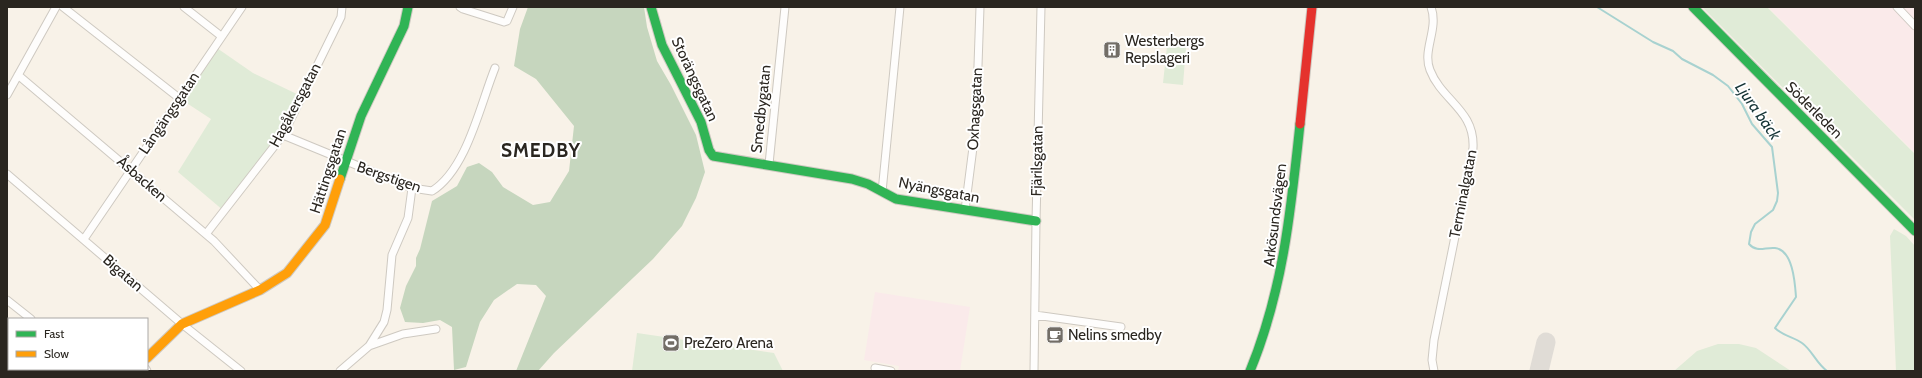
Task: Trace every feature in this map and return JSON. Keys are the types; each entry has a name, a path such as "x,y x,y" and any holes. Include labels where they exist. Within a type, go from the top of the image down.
{"street":[{"path":"7,95 56,7"},
{"path":"63,7 179,98"},
{"path":"184,7 221,36"},
{"name":"Långängsgatan","path":"84,239 242,7"},
{"name":"Hagåkersgatan","path":"206,234 283,135 341,18 342,7"},
{"name":"Hättingsgatan","path":"182,324 260,290 287,273 325,225 347,162 352,138 360,116 404,26 408,7"},
{"path":"460,7 463,10 504,22 507,21 513,7"},
{"name":"Storängsgatan","path":"651,7 662,45 701,122 709,150 713,156 719,158"},
{"name":"Smedbygatan","path":"719,158 765,166 769,164 785,7"},
{"path":"882,192 900,7"},
{"name":"Oxhagsgatan","path":"965,210 976,124 980,7"},
{"name":"Fjärilsgatan","path":"1034,371 1041,7"},
{"name":"Arkösundsvägen","path":"1250,371 1275,302 1285,257 1308,58 1312,7"},
{"name":"Arkösundsvägen","path":"1308,58 1317,7"},
{"name":"Terminalgatan","path":"1431,7 1434,19 1428,55 1429,68 1439,86 1471,126 1473,139 1473,148 1434,340 1432,360 1434,371"},
{"name":"Söderleden","path":"1693,7 1915,231"},
{"path":"1897,7 1915,26"},
{"name":"Bergstigen","path":"283,135 412,188 432,191 439,186 451,172 468,142 495,68"},
{"name":"Åsbacken","path":"18,75 206,234 260,290"},
{"name":"Nyängsgatan","path":"769,164 852,179 868,184 896,199 1036,221"},
{"name":"Bigatan","path":"7,174 182,324 241,371"},
{"path":"340,371 369,346 384,322 387,310 392,254 408,218 412,188"},
{"path":"7,300 29,318"},
{"path":"1035,315 1121,327"},
{"path":"148,357 182,324"},
{"path":"369,346 403,334 436,329"},
{"path":"875,368 891,371"}],"shaded area":[{"path":"1768,7 1915,7 1915,153"},
{"path":"875,292 970,307 960,371 898,371 899,366 864,360"}],"green space":[{"path":"528,7 644,7 647,27 657,61 696,135 705,172 696,198 682,226 653,259 554,353 538,371 516,371 546,296 536,285 517,284 494,300 480,322 466,367 454,370 452,327 440,320 423,323 405,322 400,308 406,286 416,266 416,258 420,249 432,201 457,186 467,167 479,163 492,172 503,187 533,205 550,202 569,171 574,126 536,79 514,66 520,29"},
{"path":"1702,7 1767,7 1915,154 1915,220"},
{"path":"214,46 253,73 301,96 283,135 224,211 178,172 211,119 179,98"},
{"path":"1167,46 1186,47 1183,85 1163,83"},
{"path":"1894,229 1906,236 1915,246 1915,371 1896,371 1890,236"},
{"name":"PreZero Arena","path":"637,333 774,353 783,371 632,371"},
{"path":"1718,344 1739,344 1756,348 1791,371 1674,371 1697,351"}],"waterway":[{"name":"Ljura bäck","path":"1597,7 1653,42 1673,51 1682,59 1713,75 1728,86 1742,104 1752,124 1772,147 1778,193 1777,201 1773,210 1755,224 1751,232 1749,244 1758,249 1775,248 1781,250 1786,255 1794,276 1796,297 1775,328 1781,333 1799,341 1809,349 1827,371"}],"taxiway":[{"path":"1539,371 1546,342"}],"traffic: fast":[{"path":"340,179 361,116 404,26 408,7"},
{"path":"651,7 662,45 701,122 709,150 713,156 852,179 868,184 896,199 1036,221"},
{"path":"1693,7 1915,231"},
{"path":"1250,371 1261,341 1278,280 1289,219 1300,124"}],"traffic: slow":[{"path":"148,357 182,324 260,290 287,273 325,225 340,179"}],"traffic: jam":[{"path":"1300,124 1312,7"}],"place":[{"name":"Westerbergs Repslageri","path":"1112,50"},
{"name":"Nelins smedby","path":"1055,335"},
{"name":"PreZero Arena","path":"671,343"}],"district":[{"name":"SMEDBY","path":"541,150"}]}
